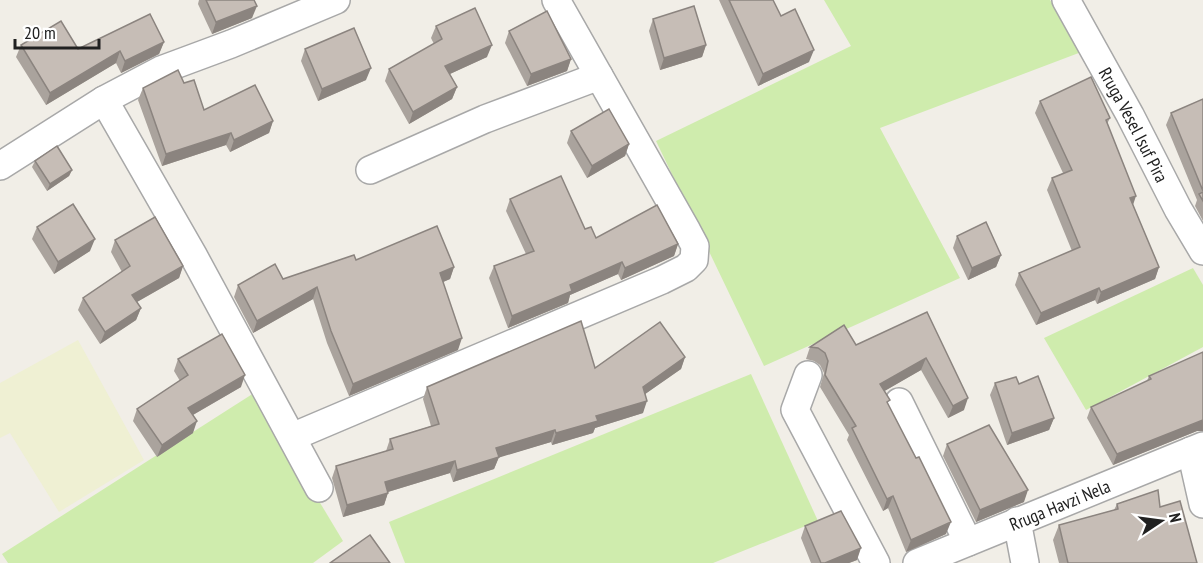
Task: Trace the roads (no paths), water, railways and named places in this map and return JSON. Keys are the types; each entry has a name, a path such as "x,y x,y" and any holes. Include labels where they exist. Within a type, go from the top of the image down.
{"street":[{"path":"292,437 662,280 686,268 694,260 695,246 556,0"},
{"name":"Rruga Vesel Isuf Pira","path":"1066,0 1203,250"},
{"path":"0,166 104,100 161,70 231,44 324,2"},
{"path":"370,170 485,119 599,76"},
{"path":"104,100 193,255 319,488"},
{"path":"808,375 795,410 876,563"},
{"path":"898,402 968,542"},
{"path":"1197,448 1203,504"},
{"name":"Rruga Havzi Nela","path":"917,563 1197,448"},
{"path":"1017,521 1025,563"}]}
